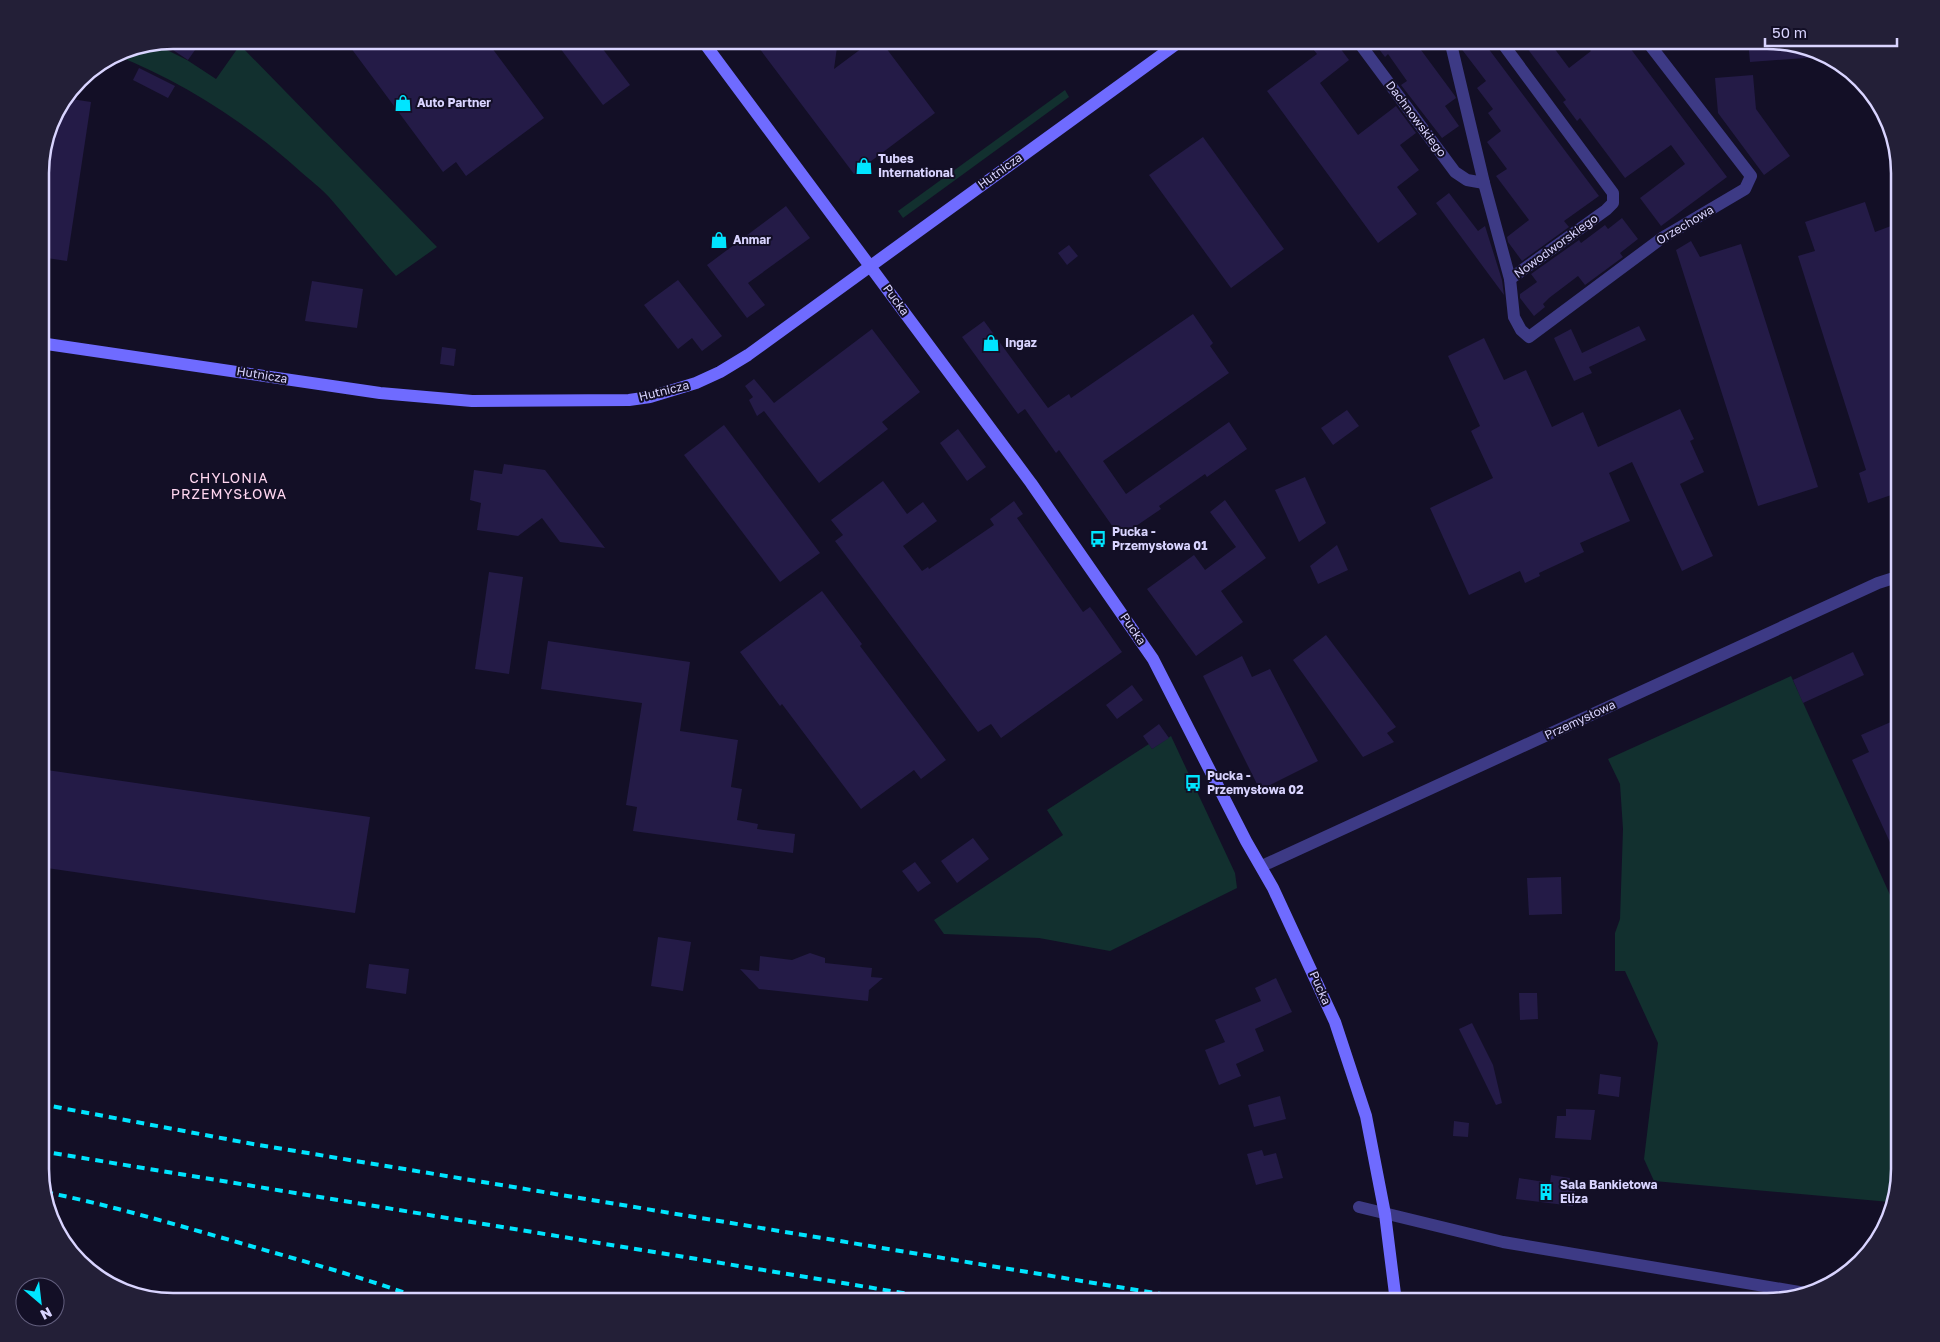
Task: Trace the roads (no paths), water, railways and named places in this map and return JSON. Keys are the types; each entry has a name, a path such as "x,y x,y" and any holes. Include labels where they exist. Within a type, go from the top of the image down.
{"street":[{"name":"Pucka","path":"709,49 1032,483 1153,659 1246,841 1262,866 1289,920 1335,1022 1366,1116 1385,1214 1395,1293"},
{"name":"Hutnicza","path":"49,344 380,393 472,401 629,400 674,391 720,372 748,355 1170,49"},
{"name":"Dachnowskiego","path":"1364,49 1455,172 1467,180 1484,183"},
{"name":"Nowodworskiego","path":"1452,49 1484,183 1510,279 1606,210 1613,203 1613,193 1507,49"},
{"name":"Orzechowa","path":"1510,279 1514,317 1521,330 1529,337 1662,238 1745,189 1751,176 1653,49"},
{"name":"Przemysłowa","path":"1262,866 1860,591 1891,579"},
{"path":"1359,1207 1503,1242 1792,1291"}],"railway":[{"path":"49,1106 253,1144 1155,1293"},
{"path":"49,1152 903,1293"},
{"path":"51,1193 237,1242 406,1293"}],"place":[{"name":"Auto Partner","path":"403,103"},
{"name":"Tubes International","path":"864,166"},
{"name":"Anmar","path":"719,240"},
{"name":"Ingaz","path":"991,343"},
{"name":"Pucka - Przemysłowa 01","path":"1098,539"},
{"name":"Pucka - Przemysłowa 02","path":"1193,783"},
{"name":"Sala Bankietowa Eliza","path":"1546,1192"}],"district":[{"name":"CHYLONIA PRZEMYSŁOWA","path":"229,486"}]}
